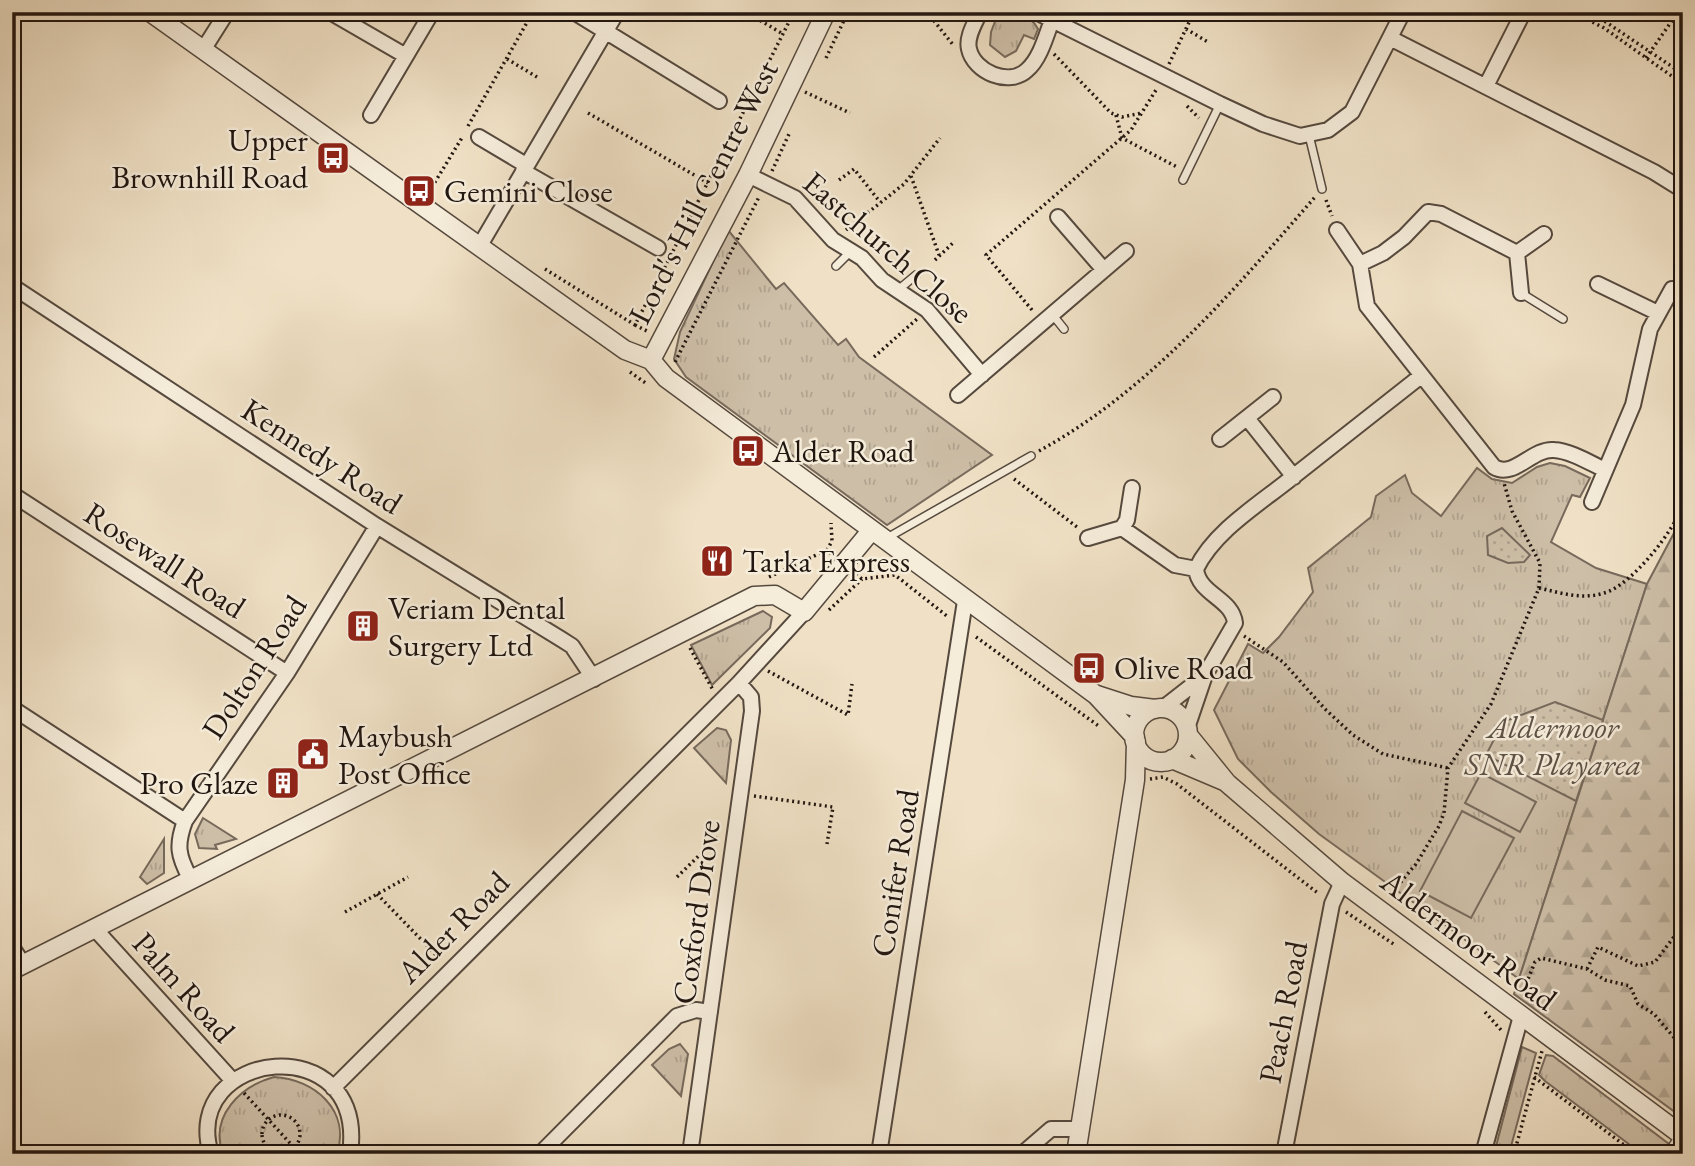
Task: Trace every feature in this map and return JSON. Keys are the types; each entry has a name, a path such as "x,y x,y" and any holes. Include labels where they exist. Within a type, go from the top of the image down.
{"street":[{"path":"150,12 625,350 651,360 666,378 1096,695 1135,739 1146,757 1167,761"},
{"path":"203,50 227,12"},
{"path":"330,12 406,56"},
{"path":"371,115 432,12"},
{"path":"574,12 719,101"},
{"path":"479,247 617,12"},
{"name":"Lord's Hill Centre West","path":"651,360 748,174 826,12"},
{"path":"980,12 969,41 975,62 984,71 998,76 1019,76 1034,62 1057,18"},
{"path":"1036,12 1057,18 1220,104 1288,134 1309,135 1328,130 1352,112 1403,12"},
{"path":"1486,86 1522,15"},
{"path":"1390,38 1654,172 1683,190"},
{"path":"479,136 525,168 658,248"},
{"name":"Eastchurch Close","path":"748,174 795,198 833,240 927,310 982,375"},
{"path":"1360,264 1384,253 1428,212 1441,214 1517,253"},
{"path":"1058,217 1104,270"},
{"path":"1337,230 1360,264 1367,306 1494,467 1503,470 1539,452 1553,449 1605,470"},
{"path":"1517,253 1544,234"},
{"path":"958,395 1126,251"},
{"path":"1517,253 1521,293"},
{"path":"1598,284 1658,313"},
{"name":"Kennedy Road","path":"12,286 377,526 572,646 594,679"},
{"path":"1592,502 1633,405 1644,348 1658,313 1672,289"},
{"path":"1196,569 1231,527 1421,376"},
{"path":"1220,439 1273,397"},
{"path":"1247,418 1294,477"},
{"path":"1088,538 1122,528 1127,520 1132,488"},
{"name":"Rosewall Road","path":"12,494 287,673"},
{"name":"Dolton Road","path":"190,878 177,847 185,821 287,673 377,526"},
{"path":"1122,528 1175,565 1196,569"},
{"name":"Alder Road","path":"333,1088 757,665 877,536"},
{"path":"1141,776 1182,752 1205,675 1233,630 1234,617 1231,610 1200,583 1196,569"},
{"path":"12,947 18,967 190,878 757,596 775,595 804,612"},
{"name":"Conifer Road","path":"879,1154 965,601"},
{"path":"1076,1154 1141,776 1135,739 1140,719 1159,709 1205,675"},
{"name":"Coxford Drove","path":"690,1154 752,711 751,697 739,683"},
{"path":"1096,695 1131,706 1178,714 1188,731"},
{"path":"12,708 185,821"},
{"name":"Aldermoor Road","path":"1188,731 1227,783 1342,882 1682,1135"},
{"name":"Aldermoor Road","path":"1167,761 1227,783"},
{"name":"Peach Road","path":"1284,1154 1332,904 1342,882"},
{"name":"Palm Road","path":"94,929 233,1081"},
{"path":"540,1154 677,1016 696,1010 710,1012"},
{"path":"1483,1154 1515,1038 1518,1014"},
{"name":"Palm Road","path":"211,1154 210,1120 220,1096 233,1081 249,1071 284,1064 308,1070 333,1088 346,1109 350,1123 350,1154"},
{"path":"1022,1154 1051,1129 1080,1129"}],"lane":[{"path":"1184,180 1220,104"},
{"path":"1309,135 1322,189"},
{"path":"836,266 850,251"},
{"path":"897,290 916,275"},
{"path":"1521,293 1563,319"},
{"path":"1052,314 1065,329"},
{"path":"877,536 1031,456"},
{"path":"1667,1154 1682,1135"}],"path":[{"path":"421,206 534,12"},
{"path":"746,12 783,34"},
{"path":"927,12 969,66 975,62"},
{"path":"1163,76 1194,12"},
{"path":"1573,12 1604,28 1683,84"},
{"path":"1591,12 1683,74"},
{"path":"1646,58 1678,12"},
{"path":"1186,29 1208,41"},
{"path":"1043,42 1099,104 1116,116 1135,116 1143,112"},
{"path":"507,59 537,77"},
{"path":"790,85 850,113"},
{"path":"588,113 708,183"},
{"path":"1116,116 1122,138 1187,172"},
{"path":"833,240 911,176 940,138"},
{"path":"839,180 854,169 880,202"},
{"path":"911,176 939,255"},
{"path":"1031,456 1077,428 1174,350 1322,189 1337,230"},
{"path":"935,260 955,241"},
{"path":"874,358 927,310"},
{"path":"1005,470 1061,517 1086,532 1088,538"},
{"path":"1378,910 1416,864 1439,826 1444,814 1448,768 1482,722 1539,588 1540,563 1513,512 1503,470"},
{"path":"1539,588 1567,595 1589,596 1618,588 1682,517 1683,504"},
{"path":"757,596 762,581 827,550"},
{"path":"945,615 1109,734"},
{"path":"1233,630 1283,662 1325,709 1353,735 1382,754 1448,768"},
{"path":"683,633 721,701"},
{"path":"757,665 848,715 852,684"},
{"path":"1141,776 1151,780 1163,777 1177,784 1332,904 1395,946"},
{"path":"741,794 833,807 827,844"},
{"path":"677,877 738,817"},
{"path":"345,912 408,877"},
{"path":"377,894 451,970"},
{"path":"1587,969 1598,947 1638,966 1655,962 1676,934 1683,931"},
{"path":"1518,1014 1535,962 1541,958 1587,969 1605,980 1630,986 1638,1004 1654,1014 1683,1048"},
{"path":"1476,1004 1500,1029 1542,1051 1514,1154"},
{"path":"1534,1077 1636,1154"},
{"path":"233,1081 300,1154"},
{"path":"282,1115 295,1121 300,1135 294,1148 278,1153 267,1147 261,1135 268,1119 282,1115"}],"green space":[{"path":"991,12 1018,14 1029,19 1038,29 1034,39 1024,35 1016,51 1005,57 990,45 996,19 990,15"},
{"path":"728,230 776,289 784,283 838,345 846,339 859,357 992,455 887,525 686,377 674,359 680,332"},
{"path":"1550,463 1565,466 1590,478 1580,497 1572,495 1551,542 1596,568 1647,584 1519,979 1319,834 1271,792 1238,759 1214,710 1248,644 1263,653 1279,637 1313,592 1308,568 1371,517 1376,496 1405,475 1412,493 1441,516 1477,468 1492,479 1512,483 1537,467"},
{"path":"1683,516 1683,1118 1514,994 1647,584"},
{"path":"1502,528 1530,555 1524,562 1508,563 1488,555 1487,536"},
{"path":"763,611 772,617 770,628 712,685 691,645"},
{"name":"Aldermoor SNR Playarea","path":"1555,702 1603,720 1576,801 1486,755 1503,722"},
{"path":"717,728 726,730 731,740 726,783 694,748"},
{"path":"1481,773 1536,802 1520,832 1465,803"},
{"path":"1462,811 1514,838 1471,918 1420,891"},
{"path":"203,818 236,839 215,845 217,849 199,848 195,834"},
{"path":"164,839 164,873 147,884 140,877"},
{"path":"680,1044 688,1054 681,1096 652,1065 669,1049"},
{"path":"1522,1047 1536,1053 1509,1154 1494,1154"},
{"path":"1546,1055 1553,1056 1669,1144 1662,1154 1642,1154 1545,1081 1539,1075"},
{"path":"274,1077 303,1084 326,1100 339,1124 337,1154 223,1154 220,1127 224,1115 250,1087"}],"place":[{"name":"Upper Brownhill Road","path":"333,158"},
{"name":"Gemini Close","path":"419,191"},
{"name":"Alder Road","path":"748,451"},
{"name":"Tarka Express","path":"717,561"},
{"name":"Veriam Dental Surgery Ltd","path":"363,626"},
{"name":"Olive Road","path":"1089,668"},
{"name":"Maybush Post Office","path":"313,754"},
{"name":"Pro Glaze","path":"283,783"}]}
